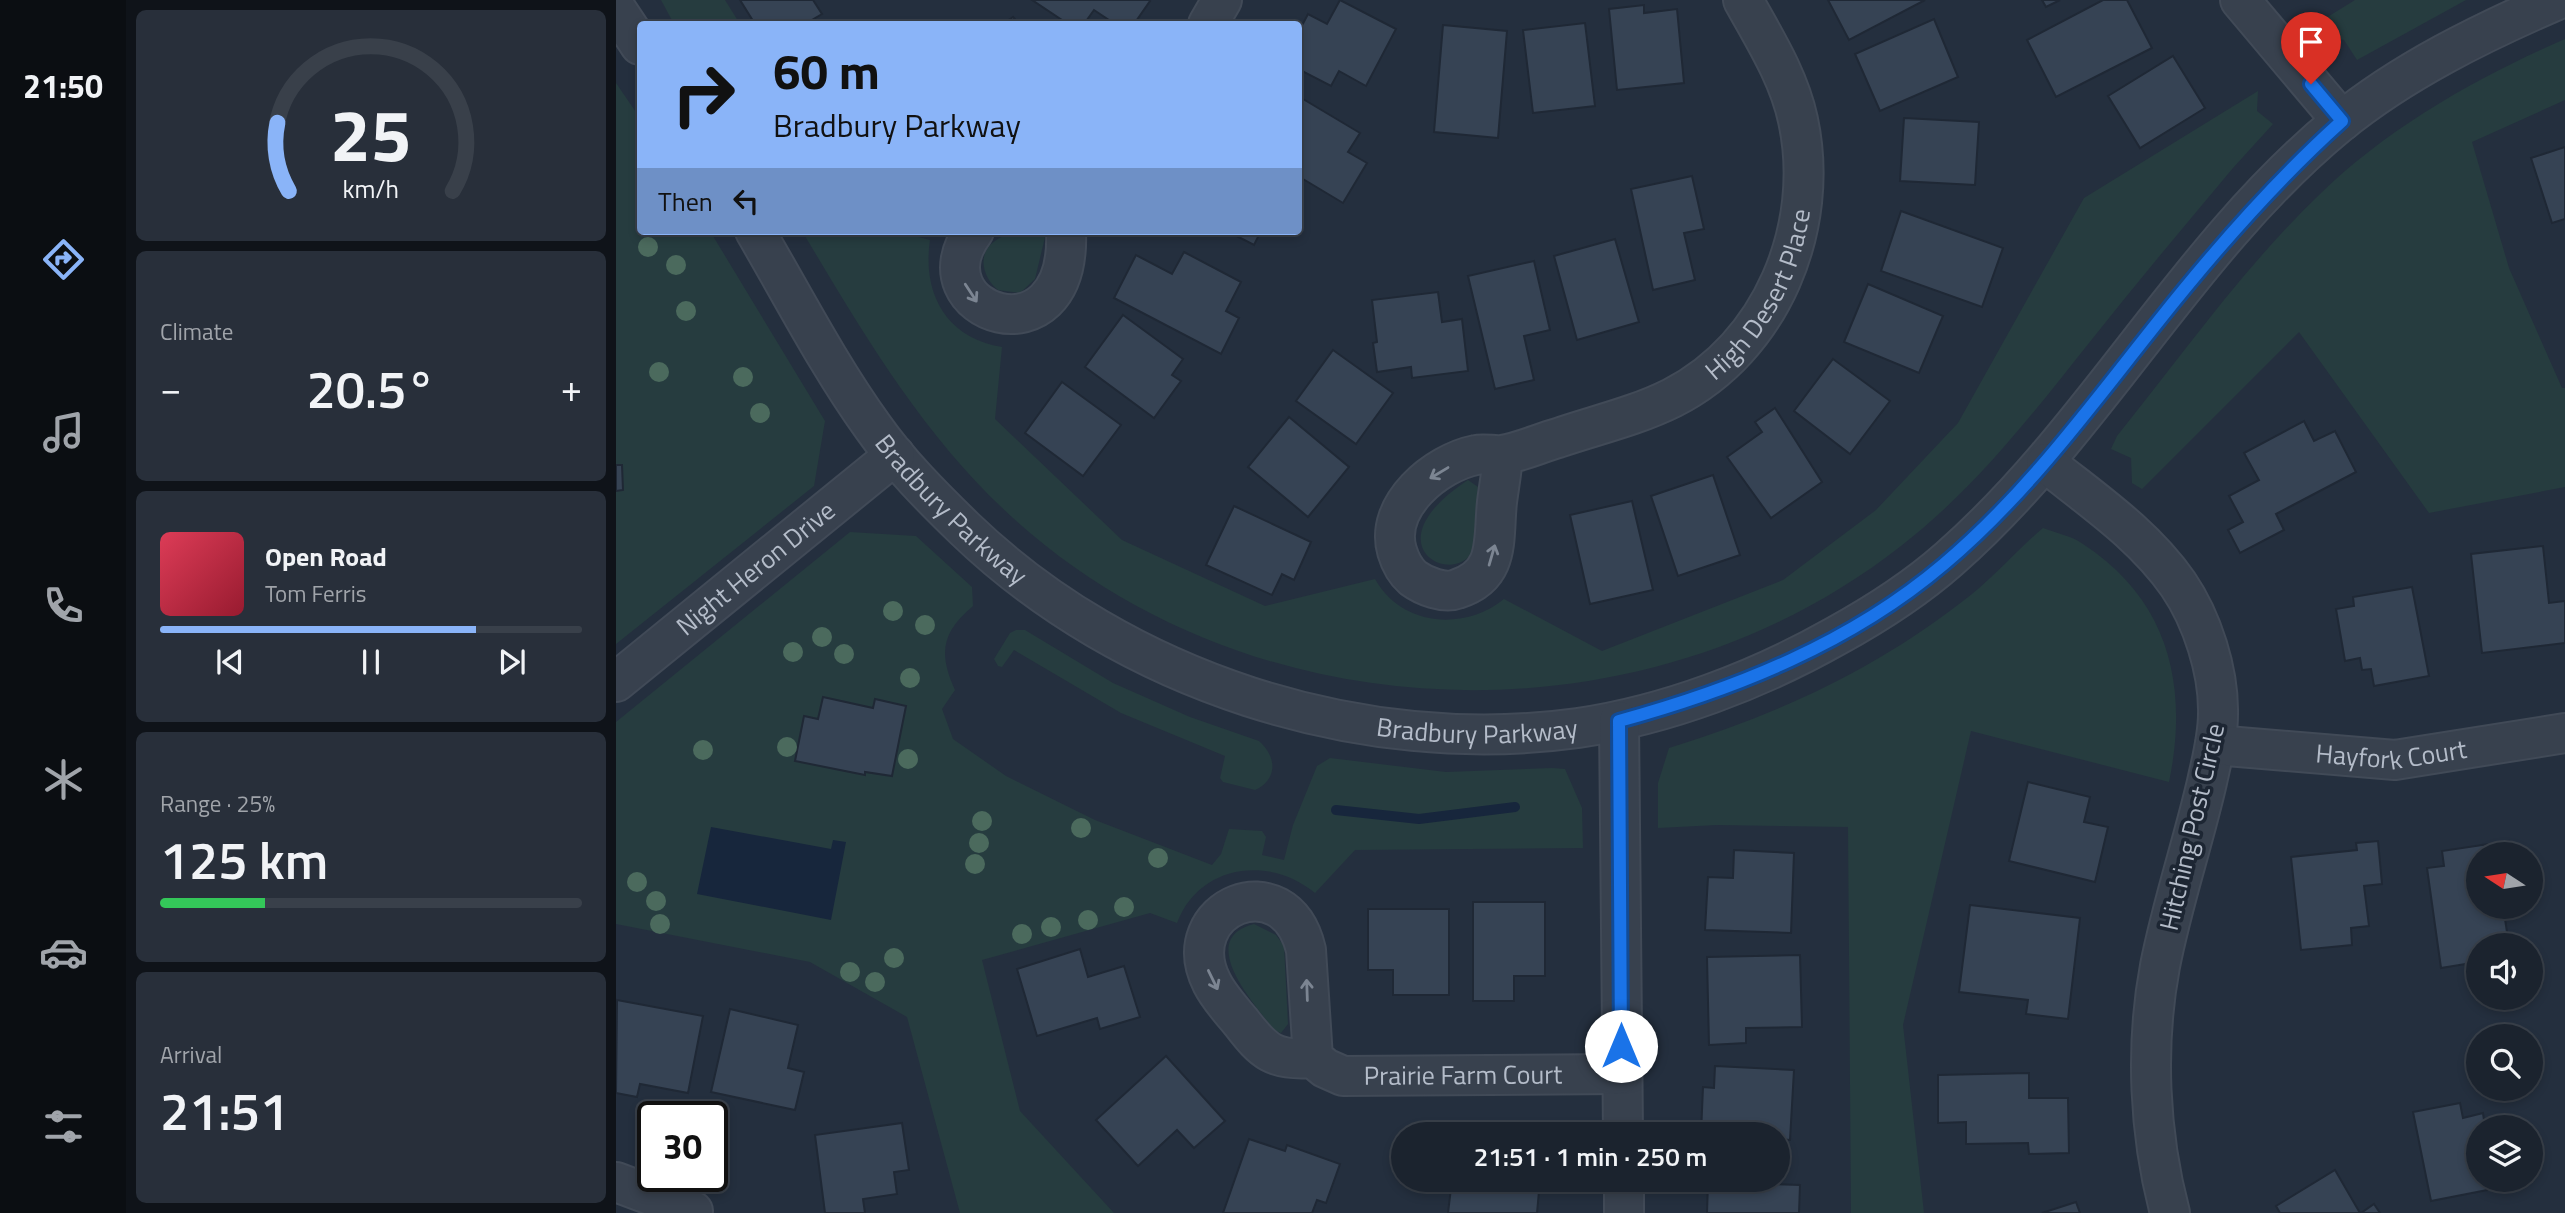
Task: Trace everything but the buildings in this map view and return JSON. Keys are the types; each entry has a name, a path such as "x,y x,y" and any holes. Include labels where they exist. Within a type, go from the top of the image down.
{"street":[{"path":"1211,21 1222,0"},
{"name":"High Desert Place","path":"1503,455 1644,410 1674,397 1719,364 1742,342 1777,292 1798,229 1803,160 1798,120 1789,88 1744,0"},
{"path":"2240,0 2342,121"},
{"name":"Bradbury Parkway","path":"757,235 855,398 895,455 966,529 1022,579 1127,643 1211,683 1272,704 1345,720 1416,731 1538,732 1619,721 1716,691 1782,665 1880,611 1945,563 2000,513 2046,463 2255,205 2342,121 2441,55 2557,0"},
{"path":"616,9 637,40"},
{"path":"971,235 966,242 962,259 962,280 979,305 1005,315 1024,314 1045,300 1058,283 1063,265 1066,235"},
{"name":"Night Heron Drive","path":"616,682 895,455"},
{"name":"Hitching Post Circle","path":"2046,463 2142,540 2180,586 2206,645 2213,673 2218,712 2215,745 2173,909 2154,1006 2152,1102 2170,1213"},
{"path":"1619,721 1623,1122"},
{"name":"Hayfork Court","path":"2215,745 2395,760 2565,733"},
{"name":"Prairie Farm Court","path":"1313,1058 1325,1068 1343,1076 1358,1077 1621,1074"},
{"path":"616,1182 693,1211"},
{"path":"1624,1192 1624,1213"}],"green space":[{"path":"661,0 725,0 738,21 672,21"},
{"path":"2355,0 2466,0 2357,60 2344,40 2320,35 2313,26"},
{"path":"2565,39 2565,100 2472,142 2509,268 2562,388 2565,388 2565,487 2429,513 2299,332 2142,489 2132,483 2131,458 2111,449 2117,436 2239,282 2291,223 2346,170 2404,126 2499,70"},
{"path":"616,83 637,114 637,235 712,235 825,421 814,486 616,644"},
{"path":"2258,91 2257,111 2273,124 2180,231 2003,448 1955,499 1901,546 1799,612 1688,657 1571,683 1452,690 1333,677 1218,643 1110,591 1013,518 951,453 923,419 872,346 804,235 911,235 930,240 930,278 934,295 942,310 952,323 966,334 1002,347 995,419 1122,540 1265,606 1375,579 1401,607 1417,615 1435,619 1471,616 1504,599 1602,651 1783,580 1876,510 1958,423 2084,198"},
{"path":"1046,235 1035,279 1020,293 998,290 985,273 985,252 1004,236"},
{"path":"1468,480 1478,487 1475,546 1463,561 1450,565 1437,562 1426,554 1421,541 1424,524 1439,503"},
{"path":"2043,528 2079,541 2112,566 2136,591 2153,619 2166,648 2173,679 2175,747 2169,782 1971,731 1903,1025 1924,1213 1851,1213 1848,827 1717,825 1658,828 1658,783 1669,748 1751,720 1828,686 1865,666 1972,594"},
{"path":"850,532 916,536 972,587 973,606 955,625 946,644 946,665 955,690 942,709 953,739 1006,776 1095,820 1212,865 1221,854 1229,829 1262,831 1266,837 1262,855 1284,860 1293,825 1317,766 1330,758 1446,772 1552,768 1565,769 1582,808 1583,848 1355,850 1315,893 1278,873 1257,870 1237,872 1218,878 1202,888 1187,903 1177,923 1150,913 982,960 1020,1111 1114,1213 960,1213 907,1017 810,962 616,924 616,722"},
{"path":"1025,630 1113,683 1190,717 1259,741 1272,761 1268,780 1255,790 1223,782 1220,778 1225,756 1121,713 1014,650 1002,667 998,666 994,659 1010,633"},
{"path":"1254,924 1276,935 1284,946 1288,1024 1281,1033 1275,1031 1255,1006 1235,974 1229,958 1229,944 1237,932"}],"water":[{"path":"711,827 831,849 833,840 846,842 831,920 697,894"}],"waterway":[{"path":"1336,810 1419,819 1515,807"}],"route":[{"path":"1621,1046 1619,721 1716,691 1782,665 1889,605 1970,541 2046,463 2159,320 2255,205 2342,121 2311,84"}]}
